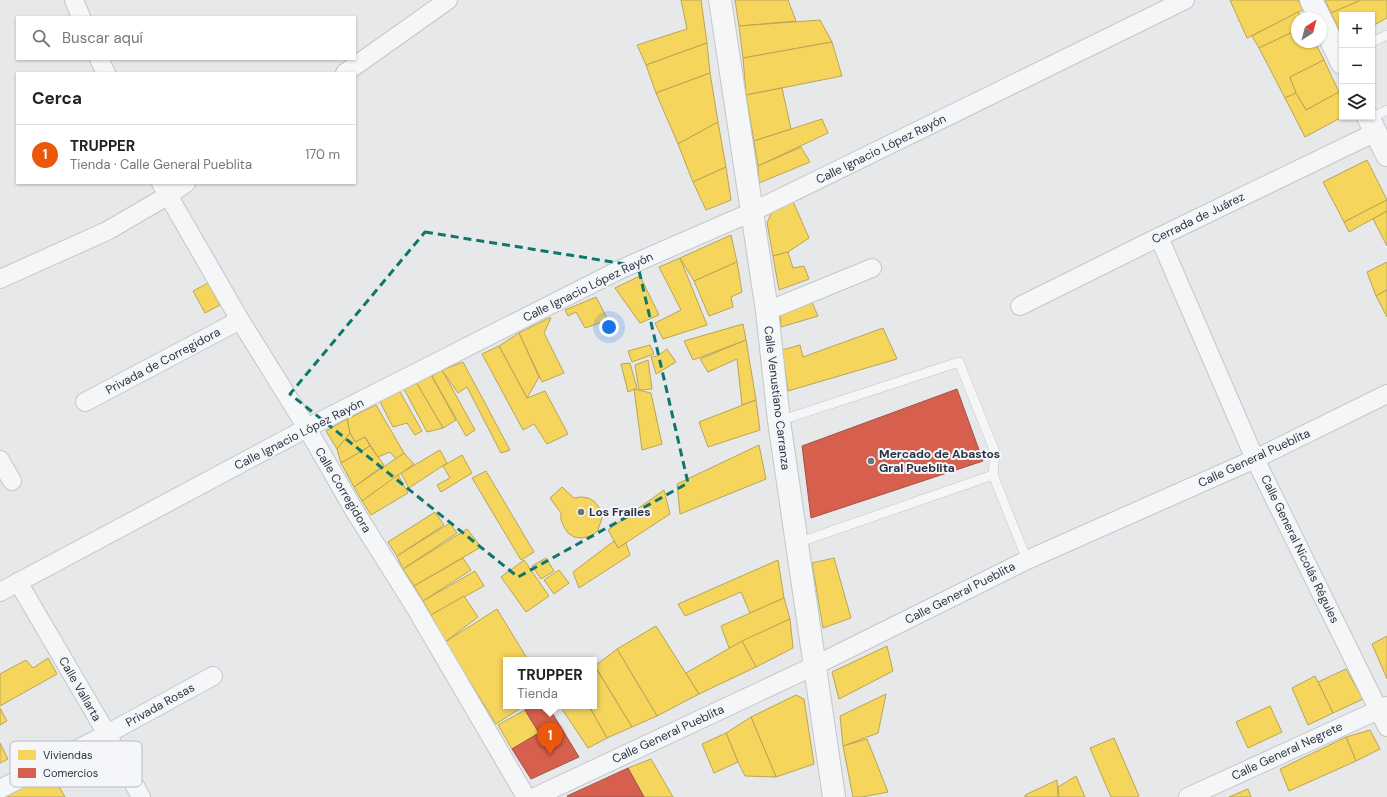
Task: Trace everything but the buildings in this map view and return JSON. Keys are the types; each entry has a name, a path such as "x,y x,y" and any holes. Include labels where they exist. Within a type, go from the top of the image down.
{"street":[{"path":"74,0 81,16"},
{"path":"346,72 448,0"},
{"name":"Calle Venustiano Carranza","path":"720,0 767,311 779,421 834,797"},
{"name":"Calle Ignacio López Rayón","path":"0,592 307,428 621,269 752,212 1184,0"},
{"path":"1311,0 1317,12"},
{"path":"1327,32 1339,54"},
{"path":"100,60 106,72"},
{"path":"1375,119 1387,155"},
{"name":"Cerrada de Juárez","path":"1020,306 1159,237 1373,120"},
{"path":"0,279 108,231 164,190 183,184"},
{"name":"Calle Corregidora","path":"164,190 240,320 307,428 354,510 415,607 526,797"},
{"name":"Calle General Nicolás Régules","path":"1159,237 1255,459 1383,708 1387,727"},
{"path":"767,311 872,268"},
{"name":"Privada de Corregidora","path":"85,402 240,320"},
{"name":"Calle General Pueblita","path":"535,797 814,666 1027,560 1255,459 1387,394"},
{"path":"0,460 12,481"},
{"name":"Calle Vallarta","path":"18,582 110,741"},
{"name":"Privada Rosas","path":"93,741 213,676"},
{"name":"Calle General Negrete","path":"1188,797 1383,708"},
{"name":"Privada Rosas","path":"0,789 10,784"},
{"name":"Calle Vallarta","path":"135,787 141,797"}],"lane":[{"path":"1375,41 1387,35"},
{"path":"779,421 959,362 995,452 993,475 1027,560"},
{"path":"797,542 993,475"}],"highlighted area":[{"path":"425,232 638,266 688,483 518,577 290,394"}],"place":[{"name":"Mercado de Abastos Gral Pueblita","path":"871,461"},
{"name":"Los Frailes","path":"581,512"},
{"name":"TRUPPER","path":"550,755"}]}
